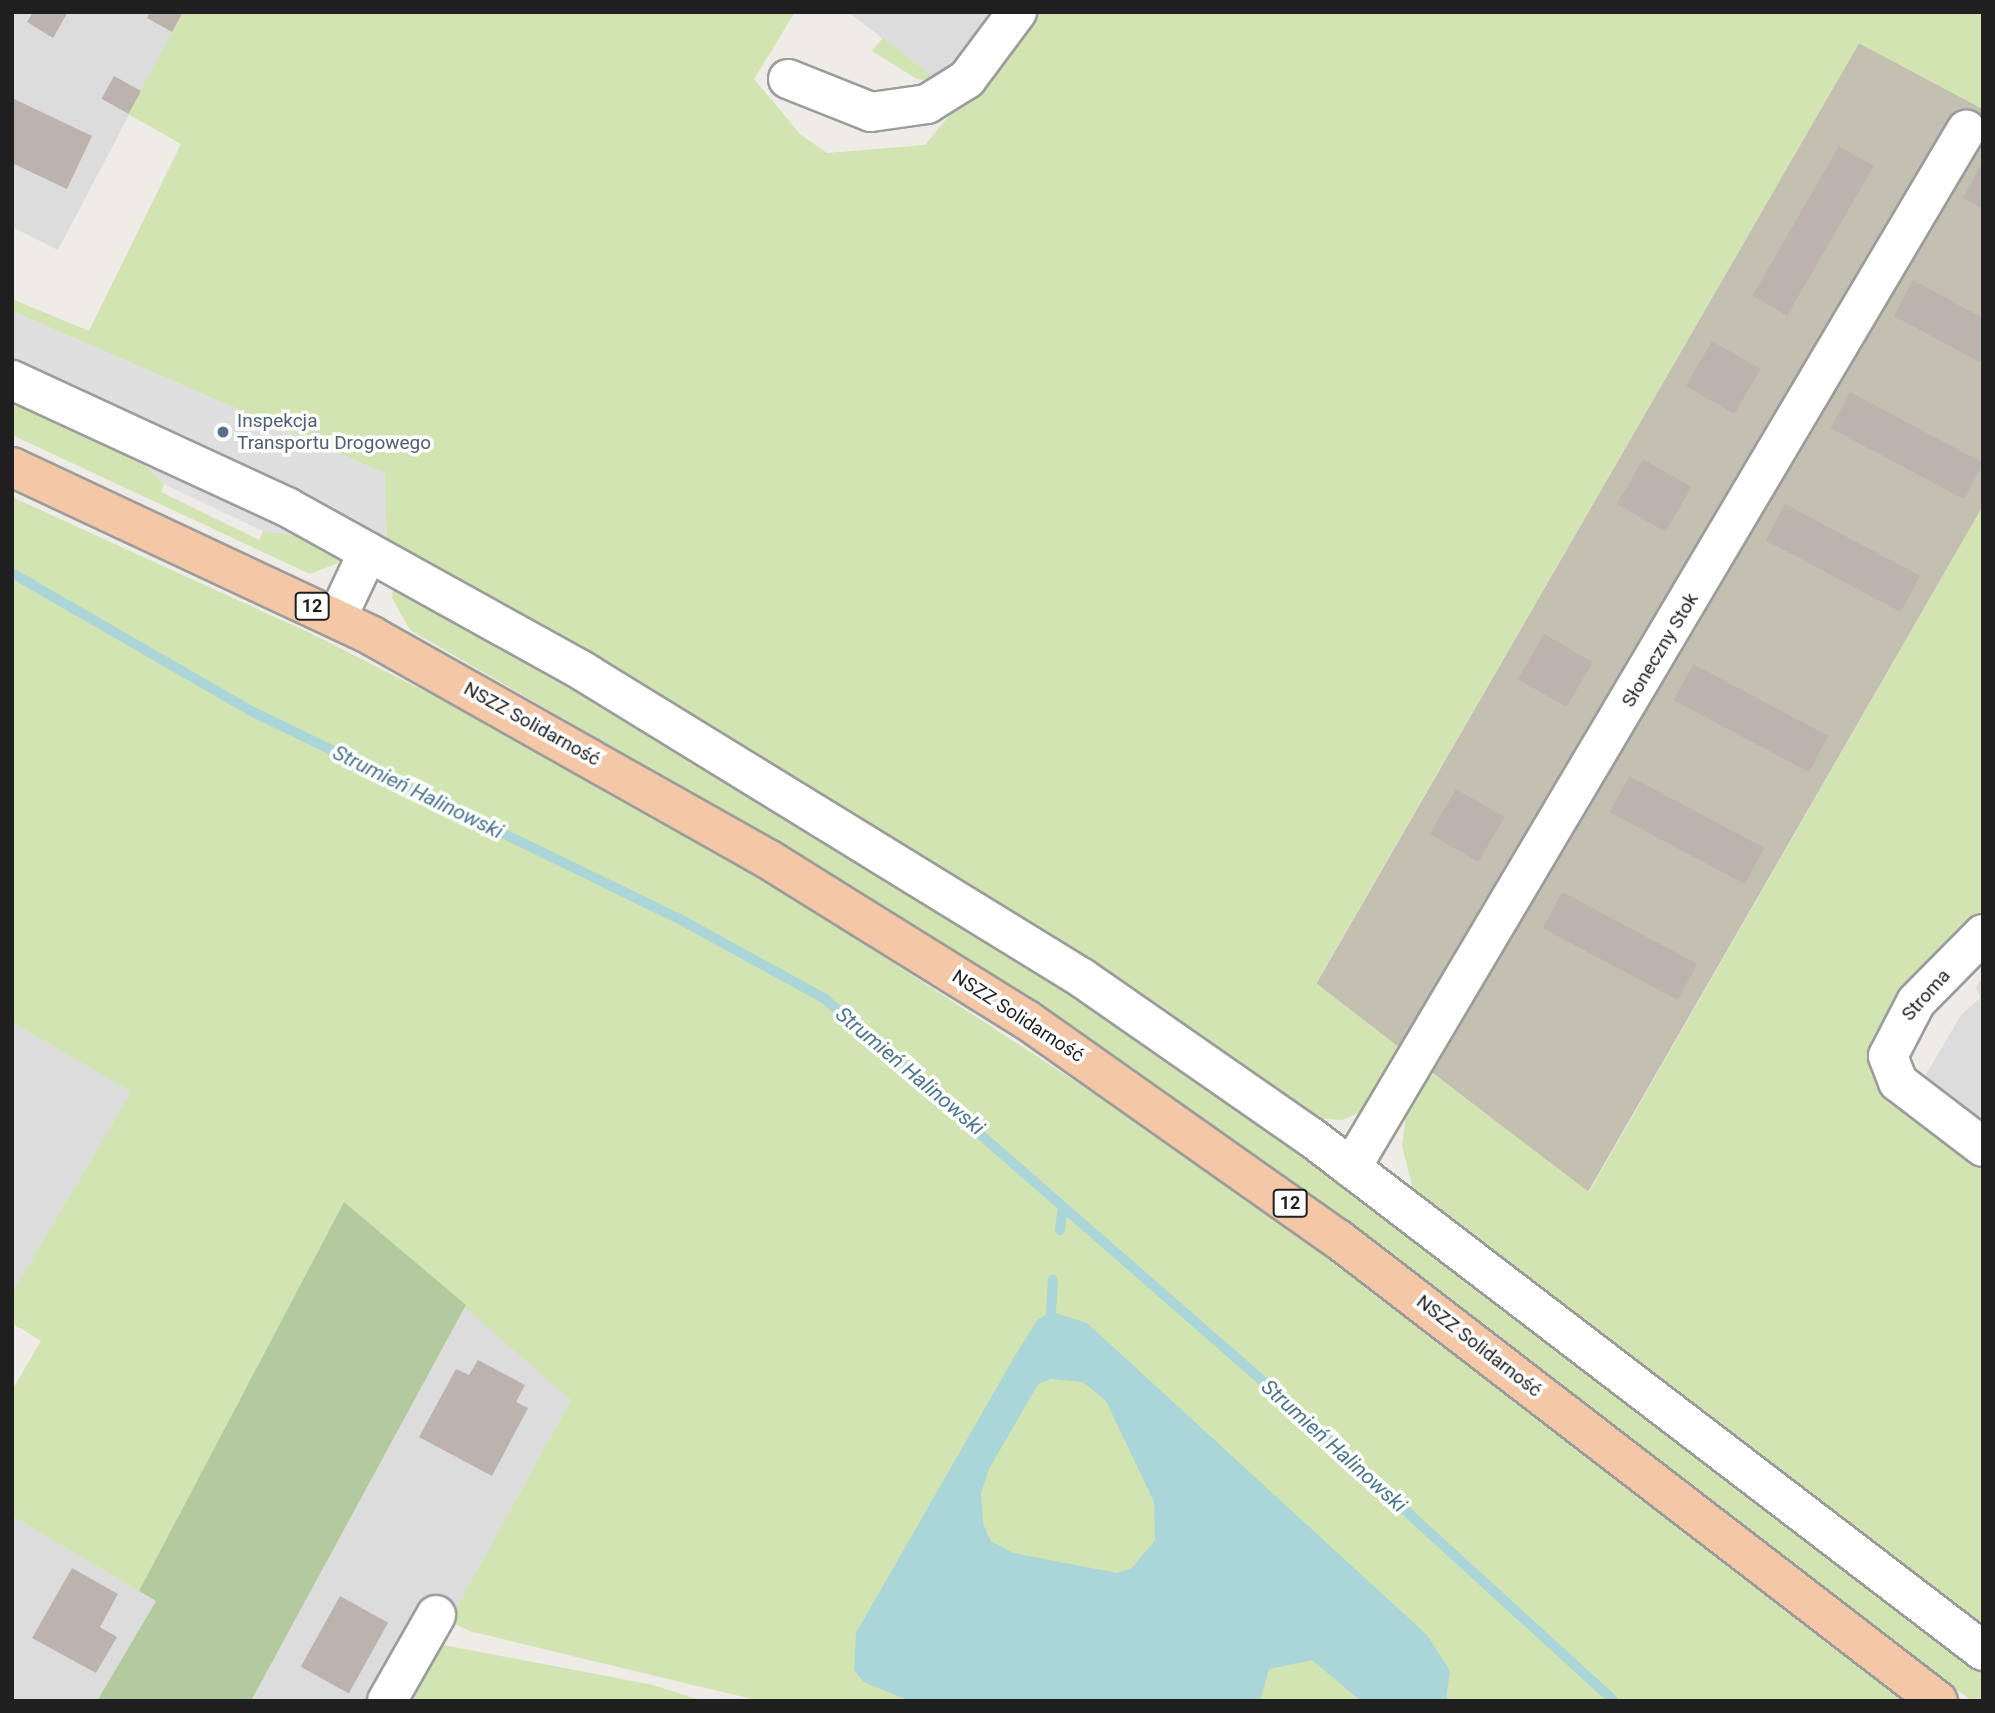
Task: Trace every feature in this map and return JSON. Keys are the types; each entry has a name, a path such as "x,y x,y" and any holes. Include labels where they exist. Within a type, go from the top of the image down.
{"main road":[{"name":"NSZZ Solidarność","path":"12,467 337,618 756,852 1105,1072 1410,1293 1938,1701"}],"street":[{"path":"788,79 871,112 927,104 967,79 1017,12"},
{"name":"Słoneczny Stok","path":"1351,1168 1966,130"},
{"path":"12,380 287,507 889,855 1195,1054 1351,1168 1983,1651"},
{"path":"337,618 368,552"},
{"name":"Stroma","path":"1983,934 1916,1002 1888,1056 1898,1082 1983,1147"},
{"path":"387,1701 436,1615"}],"shaded area":[{"path":"12,12 183,12 58,250 12,227"},
{"path":"848,12 1034,12 964,100"},
{"path":"1859,43 1983,109 1983,506 1588,1192 1316,984"},
{"name":"Inspekcja Transportu Drogowego","path":"12,311 385,473 387,544 12,367"},
{"path":"132,453 309,537 263,531 164,484"},
{"path":"1983,976 1983,1121 1922,1081 1961,1015 1980,998 1976,987"},
{"path":"12,1022 131,1092 12,1293"},
{"path":"466,1305 571,1400 449,1621 377,1701 251,1701"},
{"path":"12,1516 156,1601 97,1701 12,1701"}],"green space":[{"path":"183,12 795,12 754,79 800,134 827,153 925,145 1034,12 1983,12 1983,109 1859,43 1316,983 1404,1051 1363,1111 1342,1120 1313,1118 1161,1010 686,711 387,544 384,473 12,311 12,299 89,331 181,144 128,114"},
{"path":"883,38 940,82 917,79 872,51"},
{"path":"12,400 132,453 164,484 161,492 259,540 263,531 309,537 340,555 338,563 310,574 12,435"},
{"path":"12,497 312,634 513,736 780,889 1257,1200 1909,1701 760,1701 469,1631 449,1621 571,1400 344,1202 139,1591 12,1516 12,1390 41,1341 12,1323 12,1293 131,1092 12,1022"},
{"path":"1983,506 1983,909 1877,1050 1983,1165 1983,1632 1414,1193 1402,1146 1407,1107 1429,1071 1589,1192"},
{"path":"394,583 1023,959 1263,1120 1983,1671 1983,1701 1972,1701 1849,1610 1403,1265 1093,1042 789,849 410,630 392,598"},
{"path":"344,1202 466,1305 251,1701 97,1701 156,1601 139,1591"},
{"path":"433,1643 653,1685 703,1701 400,1701"}],"water":[{"path":"1052,1312 1087,1323 1427,1635 1450,1671 1446,1701 1361,1701 1312,1660 1269,1669 1260,1701 910,1701 864,1682 854,1670 856,1633 1038,1319","holes":["1051,1379 1083,1382 1106,1401 1154,1502 1155,1540 1132,1568 1117,1573 1013,1553 991,1541 983,1524 981,1493 989,1469 1038,1384"]}],"building":[{"path":"33,12 68,12 53,38 27,22"},
{"path":"150,12 183,12 172,32 147,18"},
{"path":"114,76 141,91 129,114 101,99"},
{"path":"12,98 92,136 67,189 12,163"},
{"path":"1839,146 1874,166 1787,316 1752,296"},
{"path":"1983,161 1983,209 1963,198"},
{"path":"1913,280 1983,318 1983,364 1894,316"},
{"path":"1712,341 1760,369 1734,414 1686,386"},
{"path":"1850,392 1983,463 1964,499 1831,428"},
{"path":"1643,459 1691,487 1665,532 1617,504"},
{"path":"1785,504 1920,576 1901,612 1766,540"},
{"path":"1544,634 1592,662 1566,707 1518,679"},
{"path":"1693,664 1828,736 1809,772 1674,700"},
{"path":"1629,776 1764,848 1745,884 1610,812"},
{"path":"1456,789 1504,817 1478,862 1430,834"},
{"path":"1562,892 1697,964 1678,1000 1543,928"},
{"path":"478,1360 525,1385 516,1402 528,1408 492,1476 419,1437 456,1369 469,1375"},
{"path":"72,1568 118,1594 100,1627 117,1637 96,1673 32,1638"},
{"path":"340,1596 388,1623 349,1694 301,1667"}],"waterway":[{"name":"Strumień Halinowski","path":"12,573 249,710 676,917 825,999 1280,1396 1614,1701"},
{"path":"1060,1230 1063,1207"},
{"path":"1050,1326 1053,1280"}],"place":[{"name":"Inspekcja Transportu Drogowego","path":"223,432"}]}
